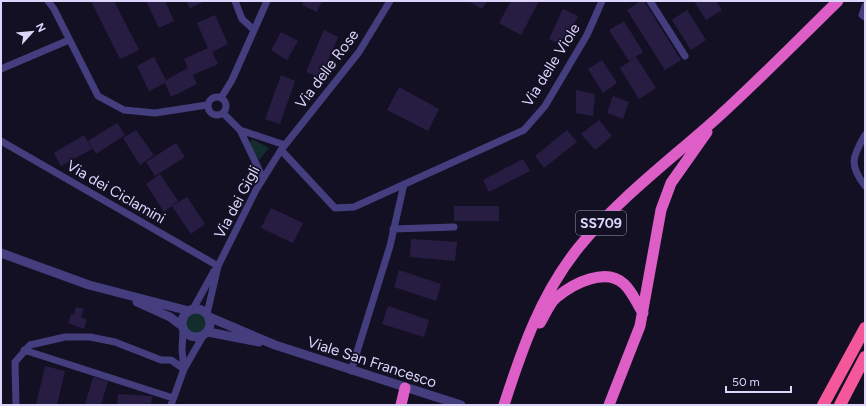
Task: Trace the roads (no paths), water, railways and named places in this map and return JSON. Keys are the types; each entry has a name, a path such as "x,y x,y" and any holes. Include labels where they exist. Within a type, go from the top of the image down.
{"highway":[{"name":"SS709","path":"504,405 519,357 533,322 550,290 579,247 631,194 718,117 838,1"},
{"path":"609,405 640,326 663,203 671,183 718,117"},
{"path":"519,357 556,298 576,285 603,275 612,277 624,284 643,313"},
{"path":"823,405 865,328"},
{"path":"840,405 865,357"},
{"path":"401,405 405,388"}],"street":[{"path":"48,1 54,9 98,96 124,110 155,113 207,105 212,98 221,98"},
{"path":"235,1 242,19 254,30"},
{"path":"221,98 226,91 267,1"},
{"name":"Via delle Rose","path":"283,148 359,52 390,1"},
{"name":"Via delle Viole","path":"283,148 335,208 354,207 524,130 545,106 587,35 602,1"},
{"path":"650,1 685,56"},
{"path":"865,6 862,16 865,17"},
{"path":"1,69 70,40"},
{"path":"221,98 226,105 223,113"},
{"path":"207,105 209,111 214,115 223,113"},
{"path":"223,113 240,130 263,178"},
{"path":"240,130 283,148"},
{"path":"865,135 855,151 854,172 865,186"},
{"name":"Via dei Ciclamini","path":"1,141 218,266"},
{"name":"Via dei Gigli","path":"191,310 218,266 263,178 283,148"},
{"path":"351,371 393,229 404,184"},
{"path":"393,229 454,227"},
{"path":"1,253 114,292 170,317 195,338 206,334"},
{"name":"Via dei Gigli","path":"208,316 218,266"},
{"path":"24,350 173,402 184,369 206,334 210,324 208,316 201,310 191,310 114,292"},
{"path":"184,369 182,350 183,317 191,310"},
{"name":"Viale San Francesco","path":"208,316 275,345 351,371 461,405"},
{"name":"Viale San Francesco","path":"206,334 275,345"},
{"path":"16,405 15,362 30,345 42,341 65,337 90,337 115,342 161,360 171,360 184,369"}]}
